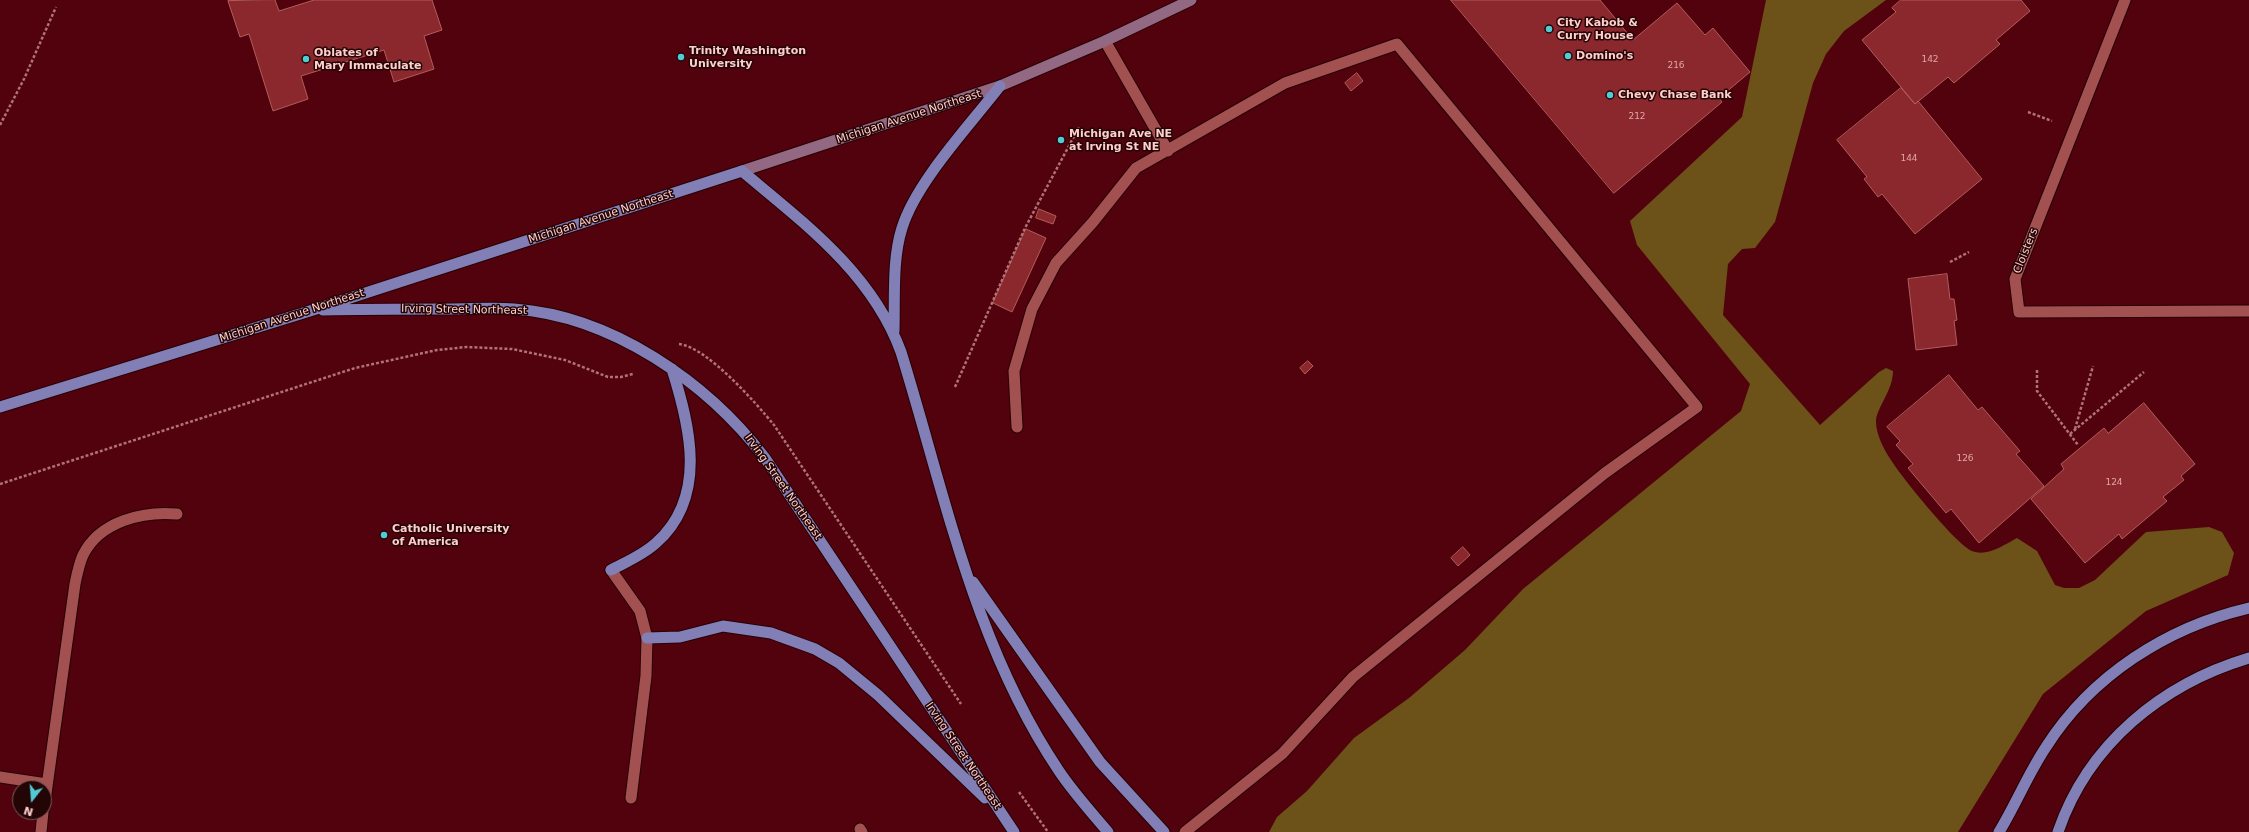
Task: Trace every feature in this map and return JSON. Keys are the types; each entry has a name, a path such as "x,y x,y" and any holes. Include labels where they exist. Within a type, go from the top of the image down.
{"main road":[{"name":"Michigan Avenue Northeast","path":"0,408 313,310 1000,86 1105,41 1191,0"},
{"path":"894,332 897,253 905,218 928,178 1000,86"},
{"path":"742,171 799,220 852,270 876,300 894,332 928,438 964,568 996,654 1035,732 1059,771 1108,832"},
{"name":"Irving Street Northeast","path":"313,310 514,309 548,314 602,329 672,369 711,398 748,435 765,458 1014,832"},
{"path":"611,570 655,544 677,519 683,505 689,474 690,445 687,418 672,369"},
{"path":"964,568 1100,762 1164,832"},
{"path":"1999,832 2046,747 2064,722 2096,688 2135,656 2160,642 2212,618 2249,608"},
{"path":"647,638 680,637 722,626 771,633 815,649 839,662 878,695 1002,814"},
{"path":"2058,832 2063,816 2089,769 2105,748 2141,713 2183,684 2208,672 2249,658"}],"street":[{"name":"Cloisters","path":"2125,0 2015,279 2019,312 2249,311"},
{"path":"1105,41 1168,151"},
{"path":"1017,427 1014,371 1032,309 1056,263 1093,222 1136,168 1285,83 1397,44 1697,407 1604,473 1353,677 1282,754 1185,832"},
{"path":"48,780 75,584 83,555 89,545 100,534 128,518 146,514 177,514"},
{"path":"611,570 640,611 647,638 646,676 631,798"},
{"path":"0,777 20,780"},
{"path":"41,832 42,820"}],"path":[{"path":"0,125 24,79 56,7"},
{"path":"955,387 1022,234 1079,127"},
{"path":"1950,262 1969,252"},
{"path":"0,484 356,368 410,354 466,347 512,349 565,360 608,377 621,377 635,373"},
{"path":"2075,429 2093,366"},
{"path":"2037,370 2036,391 2078,445"},
{"path":"2070,434 2144,372"}],"shaded area":[{"path":"1766,0 1886,0 1844,31 1826,54 1813,83 1775,222 1755,248 1742,249 1728,264 1723,315 1820,425 1879,372 1886,368 1893,371 1888,392 1879,411 1876,422 1876,427 1882,443 1893,463 1943,525 1964,546 1972,551 1989,551 2001,547 2017,538 2037,551 2055,585 2064,588 2079,588 2095,580 2146,532 2209,527 2222,532 2234,553 2228,575 2146,611 2043,694 1958,832 1269,832 1277,817 1307,791 1354,738 1409,698 1465,650 1523,589 1741,411 1750,384 1637,245 1630,221 1742,117"}],"building":[{"name":"Oblates of Mary Immaculate","path":"275,0 279,11 314,0 432,0 442,30 424,36 434,69 394,82 384,50 301,76 308,99 273,111 249,34 240,37 228,1"},
{"path":"1451,0 1600,0 1633,40 1677,3 1705,35 1713,28 1750,72 1719,98 1722,102 1614,193"},
{"path":"1901,0 2021,0 2030,11 1996,40 2000,44 1954,83 1948,77 1915,104 1862,40 1896,12 1892,8"},
{"path":"1357,73 1363,81 1351,91 1345,83"},
{"path":"1901,88 1915,104 1918,101 1982,179 1915,234 1882,194 1878,197 1864,179 1867,177 1837,140"},
{"path":"1039,209 1056,216 1053,224 1036,218"},
{"path":"1026,229 1046,238 1012,312 993,303"},
{"path":"1947,274 1950,299 1954,299 1957,320 1954,321 1957,345 1916,350 1908,279"},
{"path":"1308,361 1313,366 1305,374 1300,368"},
{"path":"1949,375 1978,410 1982,407 2020,451 2016,454 2044,486 1979,543 1951,509 1946,513 1908,468 1913,464 1896,445 1900,441 1887,427"},
{"path":"2144,403 2195,464 2181,476 2184,480 2163,497 2167,501 2122,539 2119,534 2085,563 2031,499 2064,469 2061,464 2104,428 2108,433"},
{"path":"1463,547 1470,555 1458,566 1451,558"}],"place":[{"name":"City Kabob & Curry House","path":"1549,29"},
{"name":"Domino's","path":"1568,56"},
{"name":"Trinity Washington University","path":"681,57"},
{"name":"Oblates of Mary Immaculate","path":"306,59"},
{"name":"Chevy Chase Bank","path":"1610,95"},
{"name":"Michigan Ave NE at Irving St NE","path":"1061,140"},
{"name":"Catholic University of America","path":"384,535"}]}
